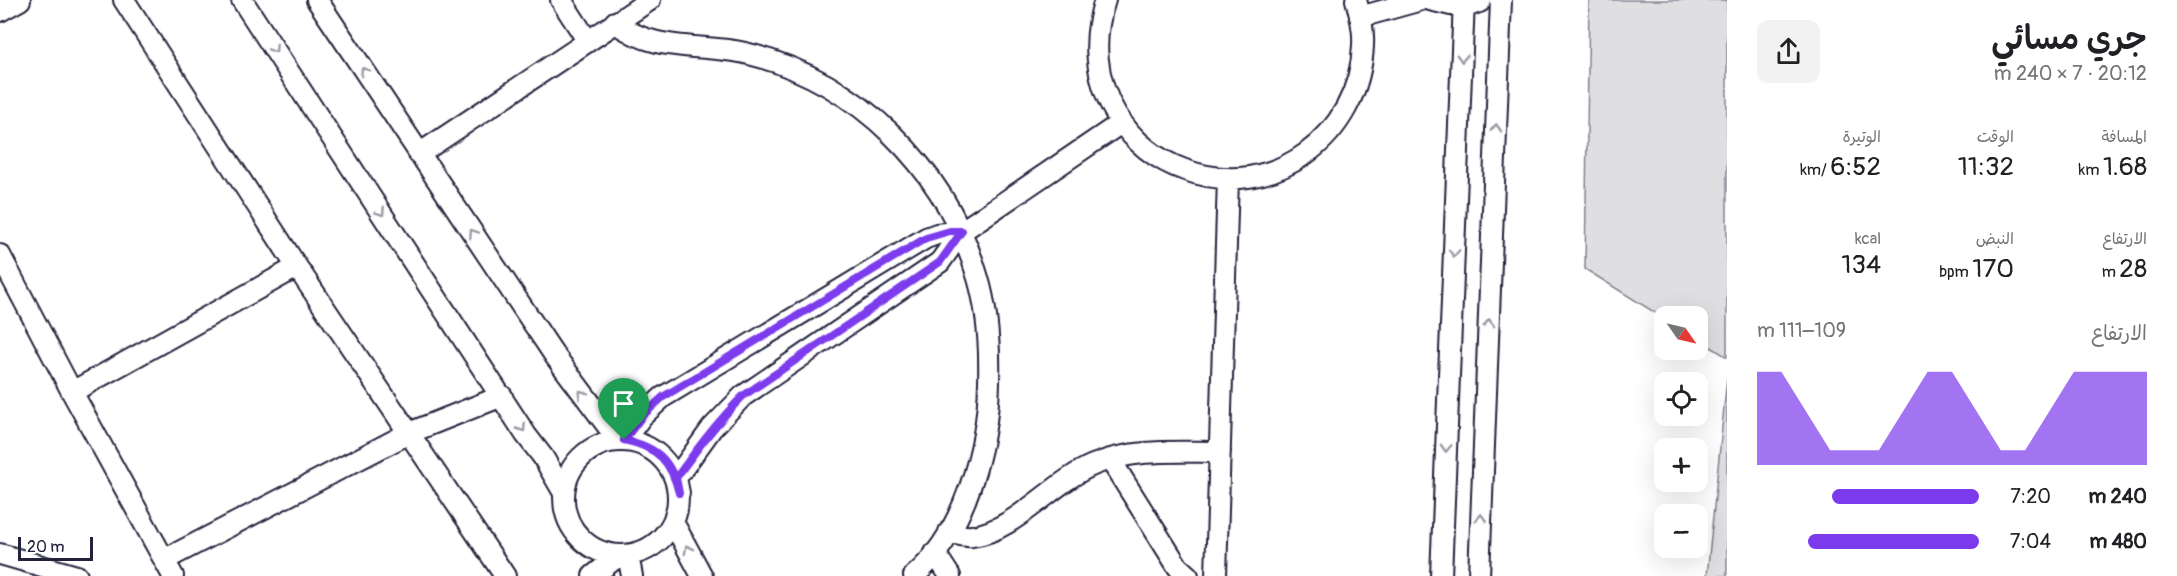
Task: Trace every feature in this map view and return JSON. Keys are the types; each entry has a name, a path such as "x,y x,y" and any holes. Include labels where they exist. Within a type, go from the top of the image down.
{"street":[{"path":"0,11 20,0"},
{"path":"124,0 297,267 505,576"},
{"path":"242,0 543,457 564,494"},
{"path":"317,0 555,356 621,440"},
{"path":"561,0 587,40"},
{"path":"419,154 650,0"},
{"path":"1105,0 1096,43 1098,64 1106,95 1121,123 1144,147 1173,166 1194,174 1228,178 1260,175 1282,168 1302,157 1320,143 1335,127 1356,87 1362,65 1364,42 1358,9 1421,0"},
{"path":"1430,0 1451,5 1469,2 1442,576"},
{"path":"1479,576 1501,0"},
{"path":"615,22 635,36 664,45 743,53 777,63 810,76 841,93 896,137 919,163 940,192 962,231 979,279 986,315 990,352 985,425 978,460 966,499 935,553 914,576"},
{"path":"593,576 623,556 647,550 662,538 673,522 678,508 679,493 676,478 712,428 743,396 940,262 962,231 1121,123"},
{"path":"1216,576 1228,178"},
{"path":"621,440 663,397 926,238 962,231"},
{"path":"0,255 168,568 409,433 502,396"},
{"path":"72,392 297,267"},
{"path":"623,556 595,549 581,540 571,526 565,511 564,494 569,474 581,457 598,445 621,440 640,444 655,451 667,462 675,477 679,493"},
{"path":"949,532 970,536 992,531 1012,520 1077,473 1110,459 1138,453 1220,452"},
{"path":"1110,459 1178,567 1188,576"},
{"path":"673,522 702,576"},
{"path":"935,553 950,576"},
{"path":"0,554 76,576"},
{"path":"623,556 632,576"}],"shaded area":[{"path":"1589,0 1727,0 1727,357 1708,345 1708,306 1654,306 1654,312 1585,269"},
{"path":"1727,378 1727,576 1707,576"}],"route":[{"path":"950,231 962,231 956,243 940,262 743,396 712,428 676,478 679,493 675,477 667,462 655,451 624,440 642,416 663,397 926,238 950,231"}]}
